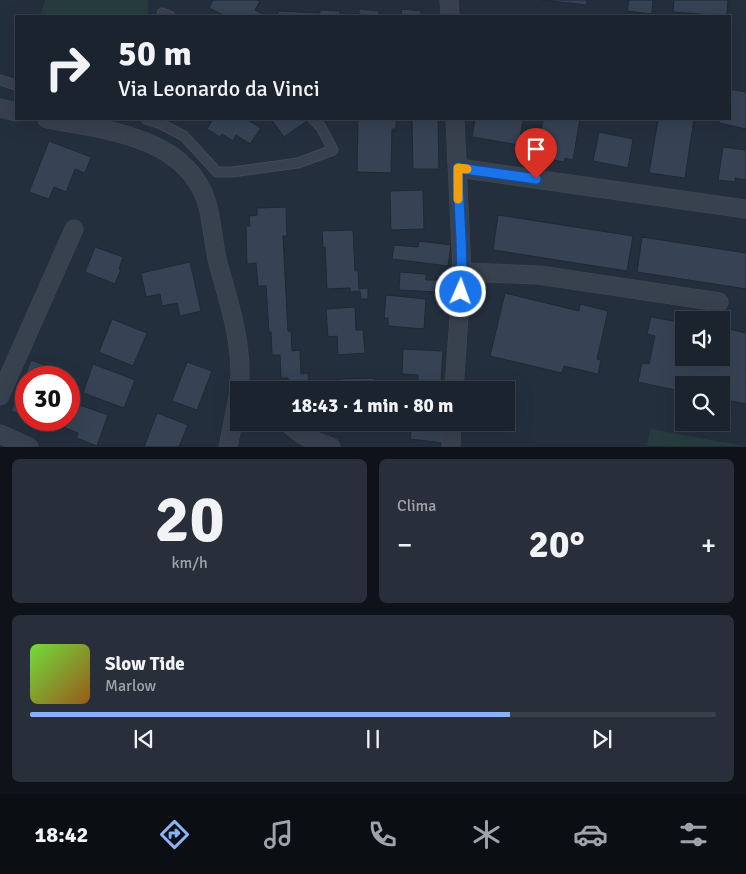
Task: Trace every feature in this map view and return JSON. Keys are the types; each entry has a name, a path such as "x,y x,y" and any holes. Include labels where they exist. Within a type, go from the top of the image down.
{"street":[{"path":"449,0 450,15"},
{"path":"0,108 15,112"},
{"path":"58,120 132,136 149,142 176,158 191,173 201,188 207,203 214,251 228,297 240,356 240,381"},
{"path":"455,120 462,272 455,381"},
{"path":"458,168 746,209"},
{"path":"0,396 74,230"},
{"path":"462,272 539,275 718,302"},
{"path":"228,297 238,315 248,356 248,381"},
{"path":"228,446 231,431"},
{"path":"228,446 234,431"},
{"path":"298,431 317,443 330,446"},
{"path":"450,446 451,431"},
{"path":"0,434 29,446"}],"lane":[{"path":"0,80 15,85"},
{"path":"149,120 184,136 217,172 298,164 333,150 321,127 314,120"}],"green space":[{"path":"45,0 148,0 148,15 40,15"},
{"path":"650,429 746,446 647,446"}],"building":[{"path":"213,0 257,0 260,1 255,10 265,15 223,15 209,8"},
{"path":"542,0 587,0 587,5"},
{"path":"629,0 653,0 652,14 627,11"},
{"path":"674,0 728,0 727,15 673,12"},
{"path":"359,9 379,11 379,14 390,15 359,15"},
{"path":"402,9 421,11 421,15 401,15"},
{"path":"320,10 340,11 340,15 278,15 278,11 320,13"},
{"path":"731,89 746,92 746,129 719,123 720,120 731,120"},
{"path":"212,120 248,120 261,128 250,144 236,135 233,141 222,134 220,137 207,129"},
{"path":"272,120 307,121 284,137"},
{"path":"358,120 396,120 396,129 392,129 391,173 357,172"},
{"path":"412,120 438,120 439,169 413,169"},
{"path":"475,120 523,120 519,145 472,137"},
{"path":"543,120 580,120 573,160 565,158 564,162 536,157"},
{"path":"658,120 694,120 685,178 649,173"},
{"path":"599,132 633,139 628,168 593,161"},
{"path":"49,141 91,157 85,173 75,169 66,192 54,187 49,199 29,192"},
{"path":"723,147 746,150 746,180 735,178 735,182 718,180"},
{"path":"423,190 424,229 391,230 390,191"},
{"path":"286,207 287,236 283,236 288,331 291,331 292,351 300,350 301,374 308,373 308,381 288,381 288,378 281,378 280,355 272,355 266,286 258,286 256,263 247,264 246,226 250,226 249,216 257,215 257,208"},
{"path":"498,215 633,236 627,271 493,250"},
{"path":"353,230 355,271 358,271 359,289 368,288 368,299 361,299 360,291 350,292 350,288 327,289 325,247 323,248 322,231"},
{"path":"642,237 746,253 746,289 637,272"},
{"path":"419,241 451,245 448,266 392,259 394,245 418,247"},
{"path":"95,247 123,257 115,284 85,272"},
{"path":"190,262 201,311 180,316 177,303 162,306 160,294 146,297 141,273"},
{"path":"400,272 426,274 426,280 438,280 438,292 399,290"},
{"path":"505,293 579,311 580,304 608,311 597,359 601,360 598,374 564,366 562,373 490,356"},
{"path":"386,295 426,299 424,329 388,326 388,318 384,318"},
{"path":"355,307 356,330 363,330 365,353 338,355 337,336 328,337 326,309"},
{"path":"651,317 675,321 675,366 730,366 730,329 746,333 746,404 730,401 730,376 675,376 675,390 638,382 642,363 649,364 655,336 647,334"},
{"path":"112,319 147,333 133,366 99,352"},
{"path":"403,349 443,351 441,381 418,381 418,375 402,374"},
{"path":"31,360 47,366 29,366"},
{"path":"187,362 212,371 197,410 172,401"},
{"path":"93,364 135,380 124,408 83,393"},
{"path":"374,378 374,381 337,381 337,379"},
{"path":"15,401 15,413 11,411"},
{"path":"80,405 108,415 97,446 76,438 78,433 73,431 80,431"},
{"path":"157,413 188,425 179,447 144,447"},
{"path":"411,431 445,431 443,443 410,439"}],"slow traffic":[{"path":"458,199 458,168 467,169"}],"route":[{"path":"461,292 458,168 536,179"}]}
